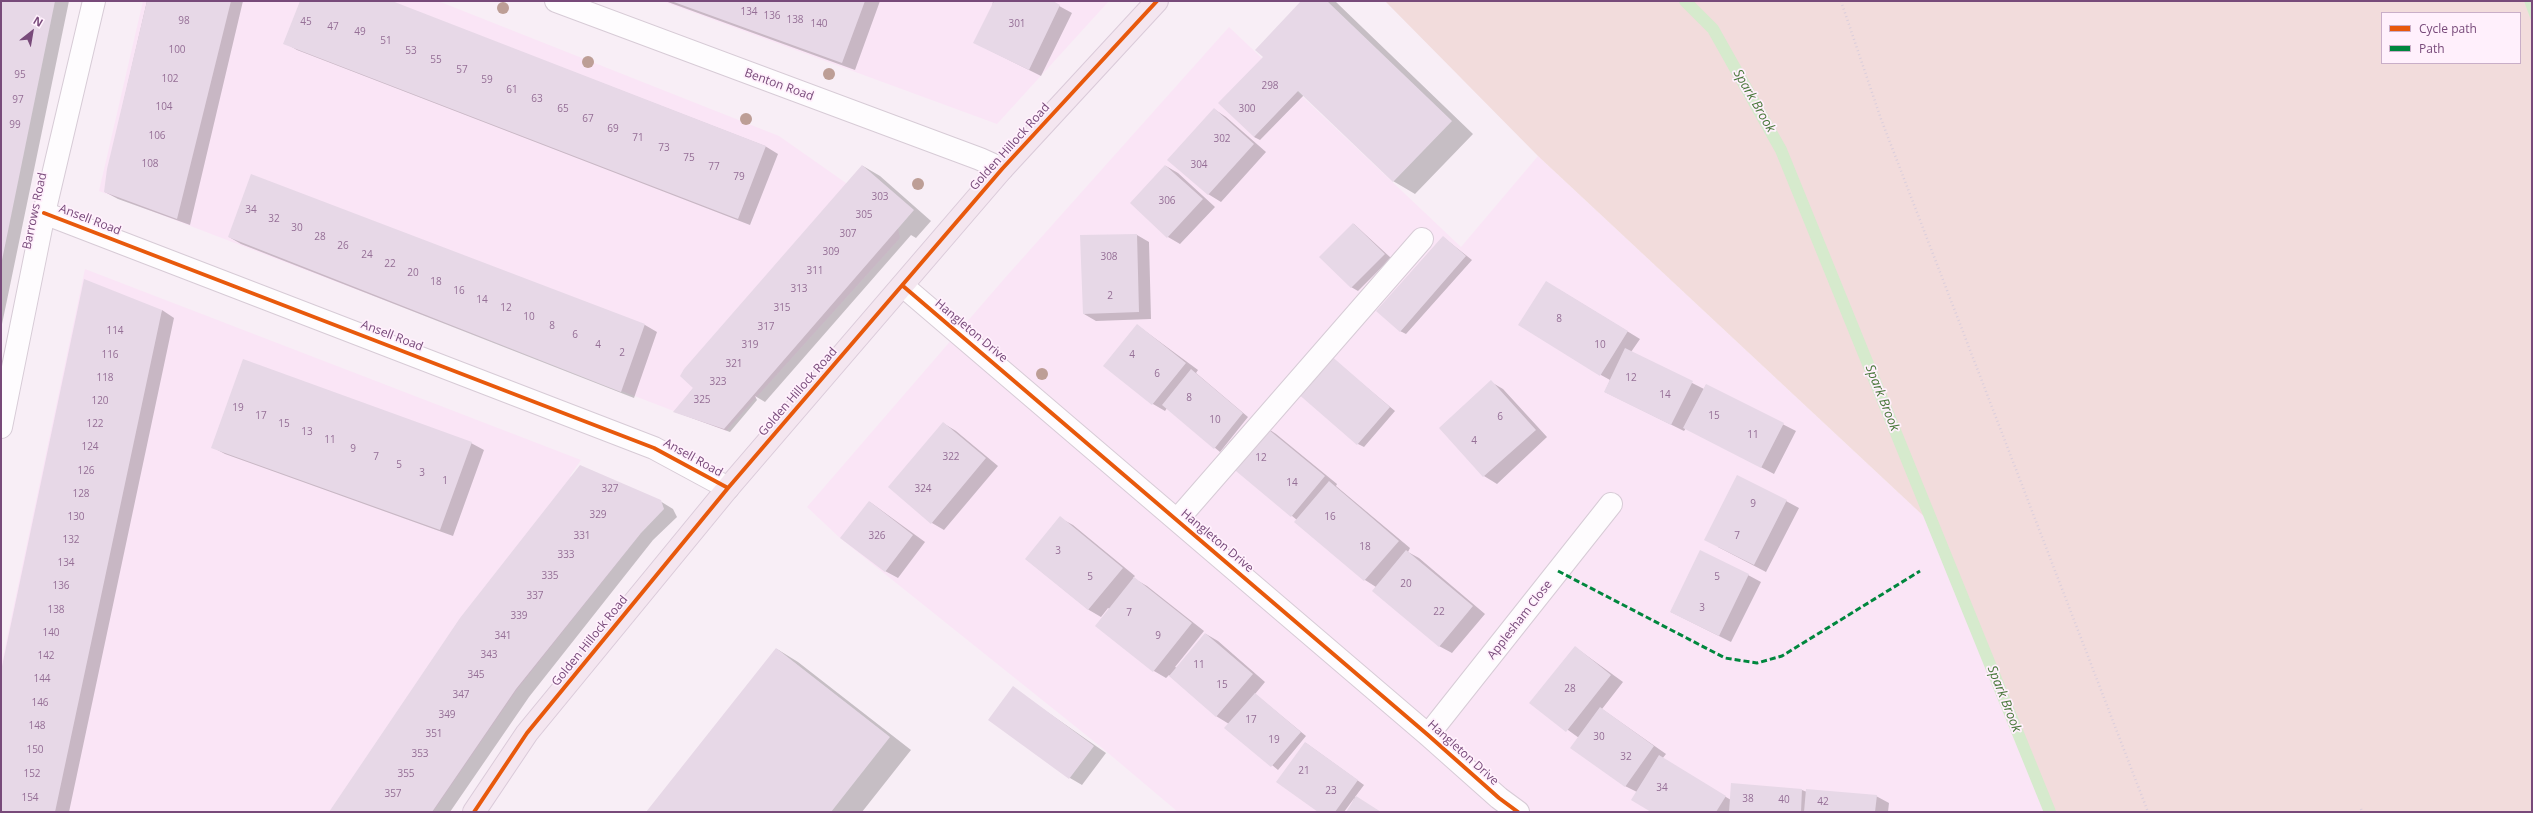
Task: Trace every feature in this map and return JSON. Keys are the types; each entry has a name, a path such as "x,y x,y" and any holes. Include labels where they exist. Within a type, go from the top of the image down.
{"main road":[{"name":"Golden Hillock Road","path":"474,812 527,733 728,488 1002,169 1157,1"}],"street":[{"name":"Barrows Road","path":"1,427 44,213 94,1"},
{"name":"Benton Road","path":"556,1 980,159 1002,169"},
{"name":"Ansell Road","path":"44,213 654,448 728,488"},
{"path":"1177,520 1422,239"},
{"name":"Hangleton Drive","path":"903,286 1428,735 1498,798 1518,812"},
{"name":"Applesham Close","path":"1428,735 1611,504"}],"path":[{"path":"1841,1 1881,119 2148,812"}],"shaded area":[{"path":"143,1 438,1 779,136 846,183 898,229 900,238 726,431 99,191"},
{"path":"662,1 1109,1 997,124"},
{"path":"1385,1 2532,1 2532,812 2050,812 1931,523 1538,156"},
{"path":"2524,1 2532,1 2532,23"},
{"path":"1229,27 1461,247 1538,156 1931,523 2050,812 1178,812 1101,747 840,538 807,507 1004,279"},
{"path":"85,269 581,460 570,476 641,533 516,691 433,812 1,812 1,666"}],"building":[{"path":"1,1 55,1 2,260 1,260"},
{"path":"147,1 231,1 177,219 104,192 107,169"},
{"path":"300,1 392,1 766,146 738,219 283,44"},
{"path":"671,1 865,1 842,63"},
{"path":"994,1 1053,1 1060,5 1029,70 973,43"},
{"path":"1301,1 1327,1 1452,121 1393,182 1298,91 1254,137 1218,103 1263,57 1255,50"},
{"path":"1214,108 1254,144 1208,195 1167,160"},
{"path":"862,165 914,210 724,429 673,412 693,388 680,376 684,369"},
{"path":"1165,165 1203,199 1167,238 1130,203"},
{"path":"251,174 645,324 621,392 228,237"},
{"path":"1353,223 1385,254 1351,288 1319,257"},
{"path":"1137,234 1139,312 1083,314 1080,235"},
{"path":"1443,236 1466,256 1400,332 1376,311"},
{"path":"84,279 162,310 55,812 1,812 1,671"},
{"path":"1546,281 1628,331 1600,376 1518,325"},
{"path":"1137,324 1186,363 1152,405 1103,366"},
{"path":"1625,348 1693,381 1671,425 1604,392"},
{"path":"1329,354 1390,407 1357,445 1296,392"},
{"path":"243,359 472,442 440,530 211,448"},
{"path":"1191,369 1243,413 1214,449 1162,405"},
{"path":"1491,380 1536,430 1483,477 1439,428"},
{"path":"1706,384 1784,423 1761,468 1683,428"},
{"path":"943,422 986,458 931,524 888,487"},
{"path":"1263,425 1325,476 1291,517 1230,466"},
{"path":"580,465 661,500 664,509 641,533 516,689 432,812 329,812 460,618"},
{"path":"1737,475 1787,500 1754,565 1704,540"},
{"path":"1329,481 1399,541 1364,581 1294,522"},
{"path":"869,501 913,535 885,572 840,538"},
{"path":"1060,516 1123,568 1088,610 1025,559"},
{"path":"1406,550 1473,606 1439,647 1372,591"},
{"path":"1700,550 1749,574 1719,636 1670,612"},
{"path":"1134,577 1192,623 1153,672 1095,626"},
{"path":"1205,633 1253,674 1216,717 1169,676"},
{"path":"1575,646 1611,675 1566,732 1529,703"},
{"path":"776,648 890,737 831,812 646,812"},
{"path":"1013,686 1094,746 1069,779 988,720"},
{"path":"1255,693 1301,732 1271,767 1224,728"},
{"path":"1600,707 1654,746 1625,787 1570,748"},
{"path":"1305,742 1358,780 1335,812 1318,812 1276,782"},
{"path":"1659,755 1726,796 1716,812 1651,812 1631,800"},
{"path":"1731,783 1802,789 1801,812 1729,812"},
{"path":"1806,789 1877,795 1875,812 1804,812"},
{"path":"1356,796 1381,812 1346,812"}],"waterway":[{"name":"Spark Brook","path":"1685,1 1713,29 1781,150 2050,812"}],"marked path":[{"path":"1558,571 1725,658 1757,663 1782,656 1920,571"}],"cycle path":[{"path":"474,812 527,733 728,488 1002,169 1157,1"},
{"path":"44,213 654,448 728,488"},
{"path":"903,286 1428,735 1499,798 1518,812"}]}
